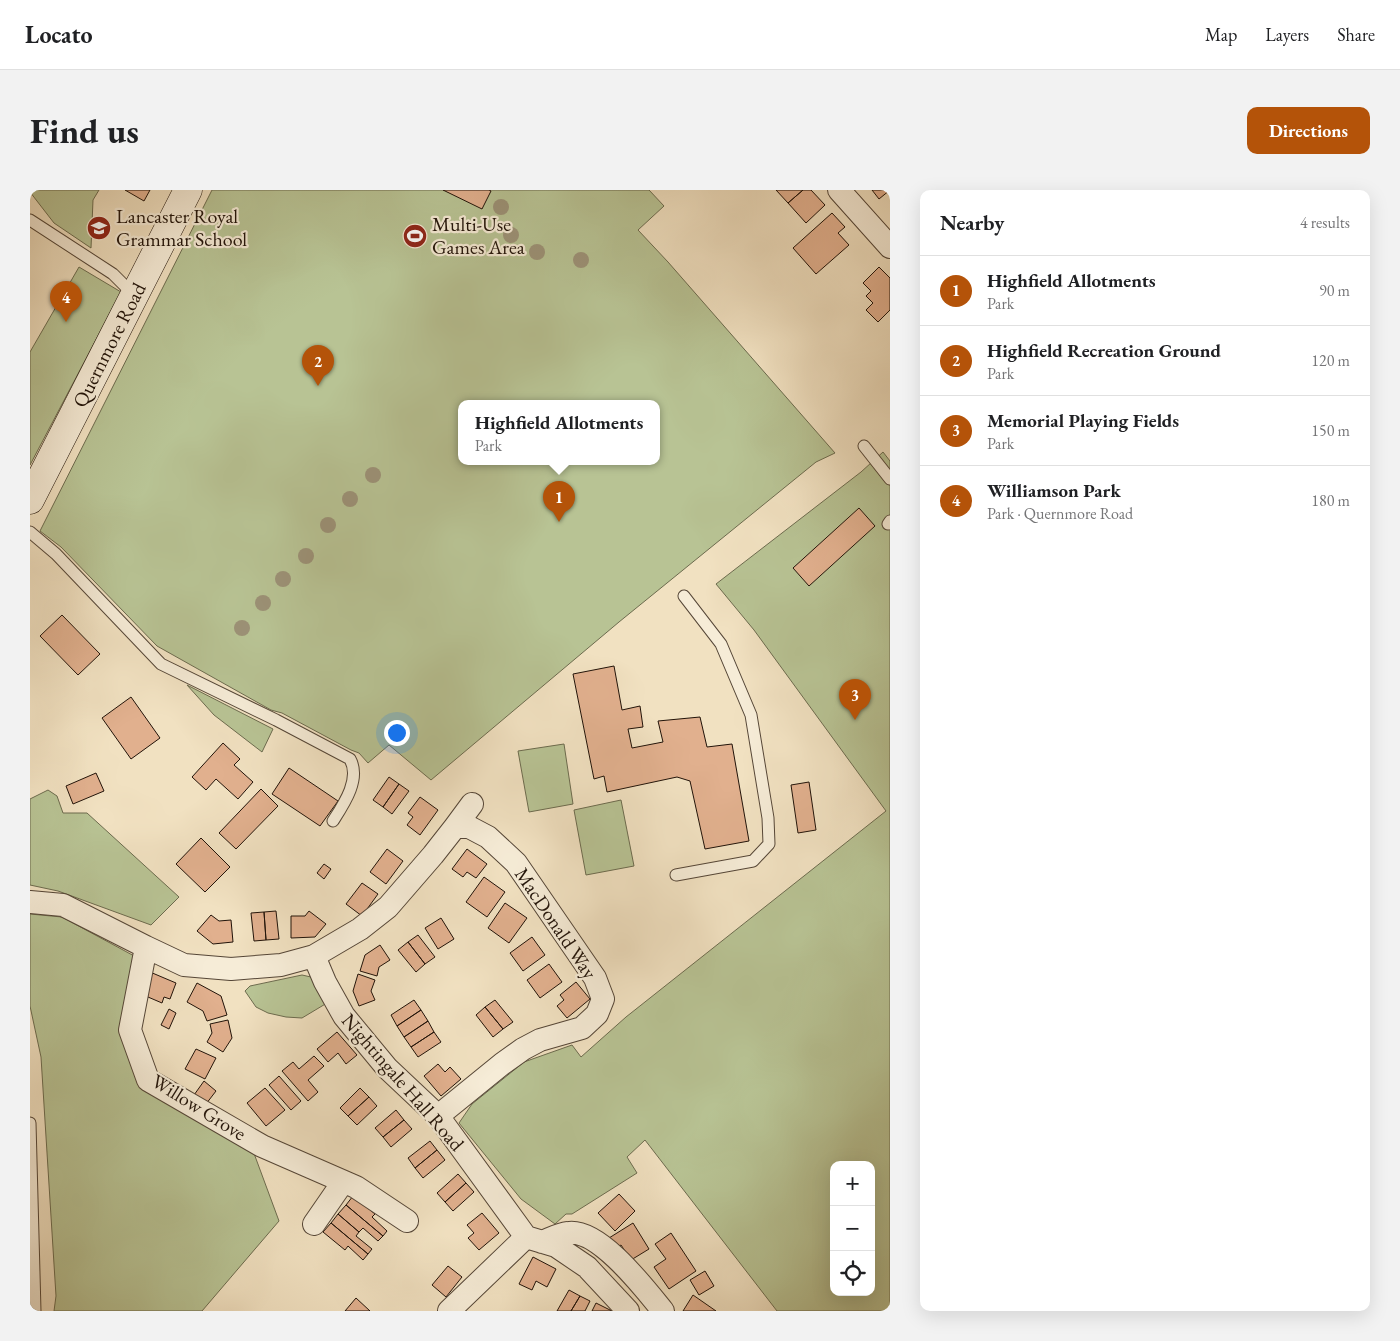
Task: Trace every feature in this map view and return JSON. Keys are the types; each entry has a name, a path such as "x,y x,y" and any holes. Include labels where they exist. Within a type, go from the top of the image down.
{"street":[{"name":"Quernmore Road","path":"30,500 188,190"},
{"path":"839,190 890,247"},
{"path":"30,902 63,904 146,947 184,964 217,969 281,965 314,956 360,930 388,907 433,856 472,804"},
{"name":"MacDonald Way","path":"438,1116 523,1049 540,1040 582,1028 597,1014 603,999 595,978 516,863 488,837 469,827 455,827"},
{"name":"Willow Grove","path":"146,947 130,1030 148,1080 262,1146 356,1187 408,1221"},
{"name":"Nightingale Hall Road","path":"314,956 325,982 344,1016 387,1068 438,1116 534,1239"},
{"path":"314,1224 343,1182"},
{"path":"449,1311 534,1239 569,1232 585,1236 605,1247 626,1267 663,1311"},
{"path":"534,1239 556,1246 587,1267 628,1311"}],"lane":[{"path":"30,220 113,274 134,295"},
{"path":"864,446 890,479"},
{"path":"30,532 56,554 161,664 276,720 350,759 355,773 345,802 332,821"},
{"path":"676,875 753,861 769,844 768,818 751,715 721,644 684,596"},
{"path":"30,1123 35,1311"}],"green space":[{"path":"30,190 99,190 93,200 91,248 54,223"},
{"path":"212,190 649,190 664,206 638,230 835,453 816,462 619,622 431,780 389,745 368,763 359,753 282,713 271,710 157,646 61,547 40,531"},
{"path":"79,267 121,292 30,465 30,352"},
{"path":"883,452 890,461 890,1311 777,1311 645,1140 627,1157 637,1173 572,1214 566,1214 555,1224 521,1199 459,1123 472,1104 524,1062 572,1045 581,1057 626,1017 886,811 754,630 716,584 861,472"},
{"path":"187,685 273,729 262,752 214,715"},
{"path":"564,744 573,804 529,812 518,751"},
{"path":"48,790 57,796 63,813 87,813 179,897 151,925 58,891 30,885 30,799"},
{"path":"621,800 634,866 586,875 574,810"},
{"path":"30,914 62,917 136,957 141,1082 252,1148 279,1221 202,1311 54,1311 56,1296 41,1057 30,1006"},
{"path":"302,975 311,977 327,1003 302,1018 268,1013 256,1007 245,991 250,986"}],"building":[{"path":"125,190 150,190 144,201"},
{"path":"443,190 489,190 491,191 482,209"},
{"path":"776,190 803,190 788,203"},
{"path":"803,190 811,190 825,205 806,223 788,203"},
{"path":"872,190 890,190 879,199"},
{"path":"832,213 845,227 838,233 849,245 816,274 793,248"},
{"path":"879,267 890,278 890,310 878,322 866,310 873,303 866,296 871,291 863,283"},
{"path":"859,508 875,526 809,586 793,568"},
{"path":"62,615 100,654 78,675 40,636"},
{"path":"614,666 622,710 640,706 643,727 628,729 632,748 663,742 658,721 700,717 707,747 732,744 749,841 705,849 690,781 677,777 607,792 604,776 594,779 573,674"},
{"path":"131,697 160,738 131,759 102,718"},
{"path":"223,743 240,759 234,765 253,782 238,799 216,779 206,790 192,777"},
{"path":"289,768 338,801 320,826 272,794"},
{"path":"96,773 104,791 73,804 66,786"},
{"path":"389,777 399,784 383,807 373,800"},
{"path":"809,782 816,830 798,833 791,785"},
{"path":"399,784 409,791 392,814 383,807"},
{"path":"261,789 278,806 236,849 219,833"},
{"path":"420,797 438,810 420,835 407,825 413,817 408,813"},
{"path":"201,838 230,867 205,892 176,864"},
{"path":"387,849 403,861 386,884 370,872"},
{"path":"467,849 487,864 476,878 467,872 463,877 452,869"},
{"path":"324,864 331,869 324,879 317,873"},
{"path":"484,877 505,892 487,917 466,902"},
{"path":"362,883 378,894 362,916 346,904"},
{"path":"505,903 527,918 509,943 488,928"},
{"path":"276,911 279,939 266,940 264,912"},
{"path":"309,911 326,924 315,937 291,938 291,916 305,916"},
{"path":"264,912 266,940 254,941 251,913"},
{"path":"211,915 219,921 231,920 233,942 213,944 197,931"},
{"path":"441,918 454,939 438,949 425,928"},
{"path":"418,935 435,957 425,964 408,942"},
{"path":"532,937 545,955 523,971 510,953"},
{"path":"408,942 425,964 416,972 398,950"},
{"path":"380,945 390,960 379,967 377,976 360,971 365,955"},
{"path":"549,964 562,982 540,998 527,980"},
{"path":"150,972 176,983 170,999 164,997 162,1003 141,994"},
{"path":"358,974 375,980 371,991 375,1000 359,1006 353,991"},
{"path":"576,982 590,999 567,1018 557,1006 564,1000 560,995"},
{"path":"197,983 221,996 227,1015 207,1021 203,1011 187,1002"},
{"path":"414,1000 421,1010 397,1026 391,1015"},
{"path":"495,1000 513,1022 503,1029 485,1007"},
{"path":"485,1007 503,1029 493,1037 476,1015"},
{"path":"169,1009 176,1013 169,1029 161,1025"},
{"path":"421,1010 428,1021 404,1037 397,1026"},
{"path":"228,1020 232,1038 223,1052 207,1042 212,1033 210,1024"},
{"path":"428,1021 434,1032 411,1047 404,1037"},
{"path":"337,1032 357,1055 346,1064 338,1053 328,1062 317,1049"},
{"path":"434,1032 441,1042 418,1057 411,1047"},
{"path":"196,1049 216,1058 205,1079 185,1069"},
{"path":"314,1056 324,1066 308,1080 318,1092 308,1101 282,1071 293,1062 299,1069"},
{"path":"438,1064 445,1072 450,1067 461,1079 441,1096 424,1076"},
{"path":"279,1076 301,1101 291,1110 269,1085"},
{"path":"204,1081 216,1091 206,1104 194,1095"},
{"path":"265,1088 285,1110 266,1126 247,1103"},
{"path":"360,1088 369,1097 348,1116 340,1108"},
{"path":"369,1097 377,1106 357,1125 348,1116"},
{"path":"396,1110 404,1120 383,1137 375,1128"},
{"path":"404,1120 412,1129 391,1147 383,1137"},
{"path":"430,1141 437,1150 415,1168 408,1158"},
{"path":"437,1150 445,1160 423,1178 415,1168"},
{"path":"458,1174 466,1183 445,1202 437,1193"},
{"path":"466,1183 474,1192 453,1211 445,1202"},
{"path":"619,1194 635,1211 615,1231 598,1213"},
{"path":"353,1196 375,1214 372,1217 387,1231 383,1236 346,1205"},
{"path":"346,1205 383,1236 378,1241 363,1228 359,1232 338,1214"},
{"path":"482,1213 499,1233 479,1250 468,1238 474,1233 467,1225"},
{"path":"338,1214 359,1232 356,1236 372,1249 368,1254 331,1223"},
{"path":"331,1223 368,1254 363,1260 348,1246 345,1250 323,1232"},
{"path":"633,1223 649,1249 631,1260 621,1245 616,1248 609,1238"},
{"path":"671,1233 696,1271 669,1289 654,1267 666,1259 655,1244"},
{"path":"533,1257 556,1269 547,1287 536,1281 532,1290 519,1284"},
{"path":"448,1266 462,1277 446,1297 432,1285"},
{"path":"705,1271 714,1286 699,1295 690,1280"},
{"path":"569,1290 580,1296 571,1311 557,1311"},
{"path":"693,1295 716,1311 683,1311"},
{"path":"580,1296 590,1301 585,1311 571,1311"},
{"path":"356,1298 370,1311 345,1311"},
{"path":"596,1303 612,1311 592,1311"}],"place":[{"name":"Lancaster Royal Grammar School","path":"99,228"},
{"name":"Multi-Use Games Area","path":"415,236"},
{"name":"Williamson Park","path":"66,322"},
{"name":"Highfield Recreation Ground","path":"318,386"},
{"name":"Highfield Allotments","path":"559,522"},
{"name":"Memorial Playing Fields","path":"855,720"}]}
